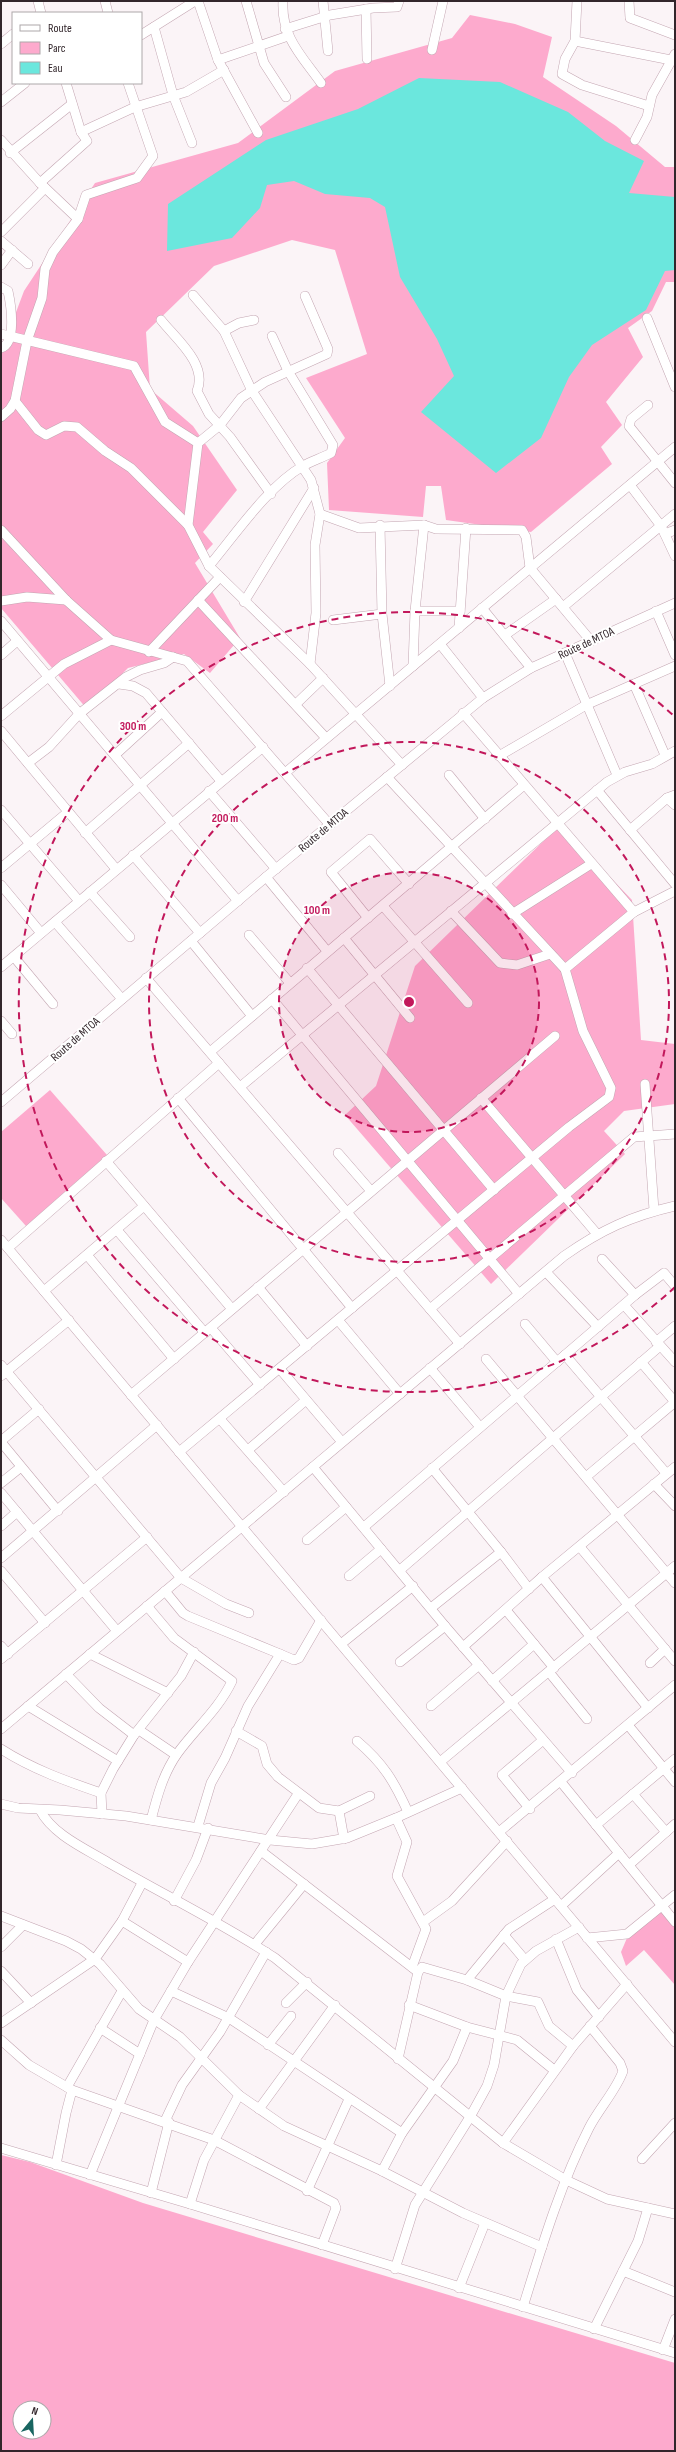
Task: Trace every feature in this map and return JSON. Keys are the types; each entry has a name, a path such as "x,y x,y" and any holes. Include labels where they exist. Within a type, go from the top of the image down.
{"street":[{"path":"38,1 40,12"},
{"path":"105,1 108,12"},
{"path":"142,34 196,1 218,60 258,133"},
{"path":"246,1 264,63 286,97"},
{"path":"284,1 287,32 321,83"},
{"path":"323,1 328,51"},
{"path":"218,60 259,47 287,32 324,18 371,6 397,7 399,1"},
{"path":"432,50 443,1"},
{"path":"577,1 575,41 561,72 565,77 598,91 649,106"},
{"path":"629,1 630,18 675,35"},
{"path":"367,59 371,6"},
{"path":"154,27 174,95 192,143"},
{"path":"1,44 12,35"},
{"path":"575,41 673,57 652,95 647,117 635,140"},
{"path":"81,132 135,107 174,95 202,84 224,70"},
{"path":"1,102 24,84"},
{"path":"1,232 43,186 85,144 87,138 81,132 66,84"},
{"path":"1,417 10,409 15,401 26,341 42,298 45,269 53,252 78,219 86,195 137,178 152,156 128,84"},
{"path":"10,153 72,104"},
{"path":"1,140 10,153 78,219"},
{"path":"1,241 28,264"},
{"path":"1,266 12,250"},
{"path":"1,287 8,291 12,337 6,346 1,348"},
{"path":"193,295 224,331 252,391 302,466 314,488 320,514 315,545 315,620 310,664"},
{"path":"188,525 198,443 220,425 241,398 288,371 323,357 328,352 305,296"},
{"path":"646,318 675,387"},
{"path":"161,320 197,366 199,385 197,391 208,414 220,425 270,494"},
{"path":"224,331 239,323 254,320"},
{"path":"1,334 134,366 165,422 198,443"},
{"path":"209,566 255,508 270,494 302,466 331,454 333,445 288,371 272,336"},
{"path":"15,401 38,430 46,435 64,426 77,427 104,451 132,468 188,525 209,566 244,602 310,664 402,765"},
{"path":"648,405 631,419 629,426 675,483"},
{"path":"285,773 675,447"},
{"path":"630,485 663,530 675,556"},
{"path":"244,602 314,488"},
{"path":"320,514 359,528 380,525 424,525 436,529 466,528 522,530 526,537 530,568 591,641"},
{"path":"563,607 663,530 675,514"},
{"path":"380,525 382,614 390,686"},
{"path":"413,666 415,611 424,525"},
{"path":"459,628 466,528"},
{"path":"1,530 66,600 111,640 149,652 186,661 330,825"},
{"path":"663,530 675,530"},
{"path":"149,652 220,577"},
{"path":"1,601 27,597 66,600"},
{"path":"505,635 556,599"},
{"path":"198,600 326,738"},
{"name":"Route de MTOA","path":"2,1100 266,877 483,698 531,668 675,603"},
{"path":"482,608 531,668"},
{"path":"415,611 460,611"},
{"path":"656,611 675,655"},
{"path":"333,620 382,614"},
{"path":"1,621 238,901"},
{"path":"1,716 64,664 111,640"},
{"path":"1,655 18,641"},
{"path":"440,644 483,698"},
{"path":"565,653 617,775"},
{"path":"28,763 49,747 79,714 133,673 164,664 173,658"},
{"path":"499,756 586,705 675,666"},
{"path":"296,704 323,678"},
{"path":"119,684 139,688 162,712 221,781"},
{"path":"634,684 665,755"},
{"path":"114,755 162,712"},
{"path":"463,713 591,864 634,912"},
{"path":"1,731 116,870"},
{"path":"85,832 189,743"},
{"path":"2,966 171,822 263,747"},
{"path":"240,1087 597,790 617,775 652,764 665,755 675,751"},
{"path":"449,775 485,819"},
{"path":"179,1452 533,1159 569,1127 609,1097 611,1088 583,1031 565,969 512,914 386,777"},
{"path":"210,1052 327,951 452,848 524,785"},
{"path":"597,790 675,884"},
{"path":"209,791 276,869"},
{"path":"630,830 671,796 675,805"},
{"path":"1,810 79,901"},
{"path":"1,868 68,812"},
{"path":"368,918 331,872 370,839 409,884"},
{"path":"133,855 200,933"},
{"path":"512,914 591,864"},
{"path":"266,877 327,951"},
{"path":"1,885 41,933"},
{"path":"565,969 634,912 675,891"},
{"path":"90,892 130,937"},
{"path":"383,906 468,1003"},
{"path":"451,911 500,963 516,965 550,954"},
{"path":"55,922 122,999"},
{"path":"249,935 290,983"},
{"path":"344,938 410,1018"},
{"path":"190,941 252,1016"},
{"path":"14,957 53,1004"},
{"path":"307,968 494,1190"},
{"path":"146,978 460,1344"},
{"path":"272,998 519,1294"},
{"path":"1,1021 12,1034"},
{"path":"131,1395 555,1036"},
{"path":"8,1248 219,1063"},
{"path":"644,1084 654,1210"},
{"path":"178,1098 352,1308"},
{"path":"481,1098 597,1234"},
{"path":"430,1309 634,1137 675,1134"},
{"path":"338,1153 372,1191"},
{"path":"106,1161 232,1309"},
{"path":"44,1291 144,1206"},
{"path":"3,1724 28,1706 546,1272 597,1234 619,1222 654,1210 675,1206"},
{"path":"117,1230 260,1385"},
{"path":"1,1240 675,2042"},
{"path":"87,1255 174,1359"},
{"path":"602,1259 635,1295"},
{"path":"546,1272 598,1327"},
{"path":"364,1527 635,1295 664,1273 675,1286"},
{"path":"258,1287 306,1346"},
{"path":"624,1304 675,1362"},
{"path":"69,1320 3,1371 39,1409 181,1578 226,1604 249,1613"},
{"path":"338,1320 400,1394"},
{"path":"525,1324 557,1362"},
{"path":"400,1570 641,1362 675,1326"},
{"path":"565,1355 666,1473"},
{"path":"486,1359 675,1583"},
{"path":"586,1477 675,1402 641,1362"},
{"path":"430,1368 480,1427"},
{"path":"280,1369 342,1442"},
{"path":"248,1450 306,1400"},
{"path":"39,1409 1,1442 58,1511"},
{"path":"220,1419 284,1492"},
{"path":"1,1558 58,1511 157,1425"},
{"path":"1,1483 21,1467"},
{"path":"313,1467 445,1626 572,1773"},
{"path":"463,1647 506,1610 542,1576 580,1547 666,1473 675,1467"},
{"path":"432,1468 529,1588"},
{"path":"654,1484 675,1506"},
{"path":"1,1493 117,1631"},
{"path":"308,1540 346,1507"},
{"path":"1,1526 17,1512"},
{"path":"1,1646 4,1656 147,1537"},
{"path":"580,1547 675,1661"},
{"path":"348,1576 381,1549"},
{"path":"431,1608 501,1552"},
{"path":"440,1762 675,1566"},
{"path":"1,1571 45,1623"},
{"path":"542,1576 648,1708"},
{"path":"341,1644 413,1586"},
{"path":"165,1591 183,1613 188,1616 294,1660 299,1658 321,1620"},
{"path":"148,1606 174,1638 232,1681 204,1721 176,1756 159,1789 151,1820"},
{"path":"506,1610 534,1644 551,1670 588,1720"},
{"path":"400,1662 445,1626"},
{"path":"492,1681 534,1644"},
{"path":"650,1663 665,1649"},
{"path":"102,1814 101,1793 118,1761 136,1733 181,1676 194,1652"},
{"path":"90,1654 168,1693"},
{"path":"198,1826 211,1783 259,1685 280,1654"},
{"path":"431,1706 479,1665"},
{"path":"66,1674 99,1708 136,1733 176,1756"},
{"path":"499,1832 572,1773 675,1685"},
{"path":"28,1706 118,1761"},
{"path":"628,1725 675,1782"},
{"path":"236,1731 262,1746 267,1764 298,1794 323,1810 339,1811 370,1796"},
{"path":"530,1808 502,1775 543,1740"},
{"path":"357,1741 385,1768 394,1781 408,1812"},
{"path":"1,1749 18,1760 42,1771 101,1793"},
{"path":"596,1825 675,1759"},
{"path":"561,1782 675,1922"},
{"path":"1,1804 40,1810 102,1814 198,1826 270,1840 312,1844 344,1838 396,1818 462,1788"},
{"path":"90,2175 154,2020 188,1962 261,1851 270,1840 298,1794"},
{"path":"633,1794 666,1832"},
{"path":"40,1810 45,1819 55,1828 142,1883 215,1921 255,1944 307,1982 398,2059 503,2143 566,2180 607,2199 675,2214"},
{"path":"339,1811 344,1838"},
{"path":"396,1818 407,1842 397,1876 423,1922 426,1932 415,1969 398,2059"},
{"path":"629,1866 675,1824"},
{"path":"174,1901 196,1860 208,1828"},
{"path":"423,1922 452,1901 506,1841"},
{"path":"261,1851 415,1969 424,1967 468,1980 506,1996 538,2002 549,2026 573,2046"},
{"path":"468,1980 504,1934 558,1902 619,1853"},
{"path":"1,2023 95,1959 122,1921 142,1883"},
{"path":"255,1944 304,1884"},
{"path":"587,1938 627,1934 675,1895"},
{"path":"1,1916 66,1941 95,1959 122,1991 154,2020 180,2037 239,2095 284,2126 382,2171 422,2193 542,2247"},
{"path":"122,1921 188,1962"},
{"path":"1,1947 23,1925"},
{"path":"395,2269 405,2243 411,2215 422,2193 470,2117 487,2086 494,2065 506,1996 525,1960 556,1939 579,1927"},
{"path":"504,1934 525,1960"},
{"path":"556,1939 578,1990 599,2018"},
{"path":"151,2192 167,2122 182,2085 202,2059 229,2018 266,1952"},
{"path":"1,1971 31,2003"},
{"path":"286,2004 307,1982"},
{"path":"503,2143 554,2070 627,1984"},
{"path":"171,1990 229,2018 268,2046 402,2133"},
{"path":"56,2165 70,2089 100,2028 122,1991"},
{"path":"259,2109 335,2005"},
{"path":"409,2005 467,2027 523,2044 554,2070"},
{"path":"268,2046 291,2016"},
{"path":"523,2307 546,2230 566,2180 589,2128 623,2070 620,2062 590,2026"},
{"path":"382,2171 402,2133 453,2061 467,2027"},
{"path":"100,2028 140,2054"},
{"path":"1,2040 29,2065 70,2089 167,2122 214,2140 336,2206 322,2244"},
{"path":"190,2204 204,2160 239,2095"},
{"path":"307,2191 329,2146 348,2099"},
{"path":"642,2159 674,2128"},
{"path":"1,2148 322,2244 395,2269 675,2354"},
{"path":"594,2329 638,2241 648,2208"},
{"path":"459,2288 486,2223"},
{"path":"623,2271 675,2292"},
{"path":"663,2350 675,2319"}],"green space":[{"path":"470,15 515,24 552,37 543,77 616,126 665,167 675,167 675,282 666,282 652,311 628,328 643,357 606,402 622,425 601,447 612,464 531,532 446,520 441,486 426,486 423,517 329,510 327,463 345,438 306,378 367,354 335,250 292,240 214,266 146,332 150,389 193,426 237,490 203,532 213,544 195,563 240,638 210,673 184,654 128,668 87,709 1,608 1,352 24,291 95,183 238,143 335,71 452,38"},
{"path":"560,825 632,900 641,1040 675,1044 675,1104 624,1111 604,1131 625,1154 491,1284 345,1115 376,1086 415,966"},
{"path":"50,1090 107,1155 26,1226 1,1198 1,1132"},
{"path":"668,1906 675,1915 675,1985 644,1950 626,1966 621,1952 627,1938"},
{"path":"1,2155 30,2162 143,2203 675,2363 675,2451 1,2451"}],"water":[{"path":"419,78 500,82 568,112 605,141 644,161 629,193 675,197 675,270 665,271 646,310 592,345 569,377 541,438 496,473 421,412 454,376 437,339 400,277 385,207 370,198 325,194 294,181 267,185 260,208 232,238 167,251 168,204 266,140 358,109"}]}
